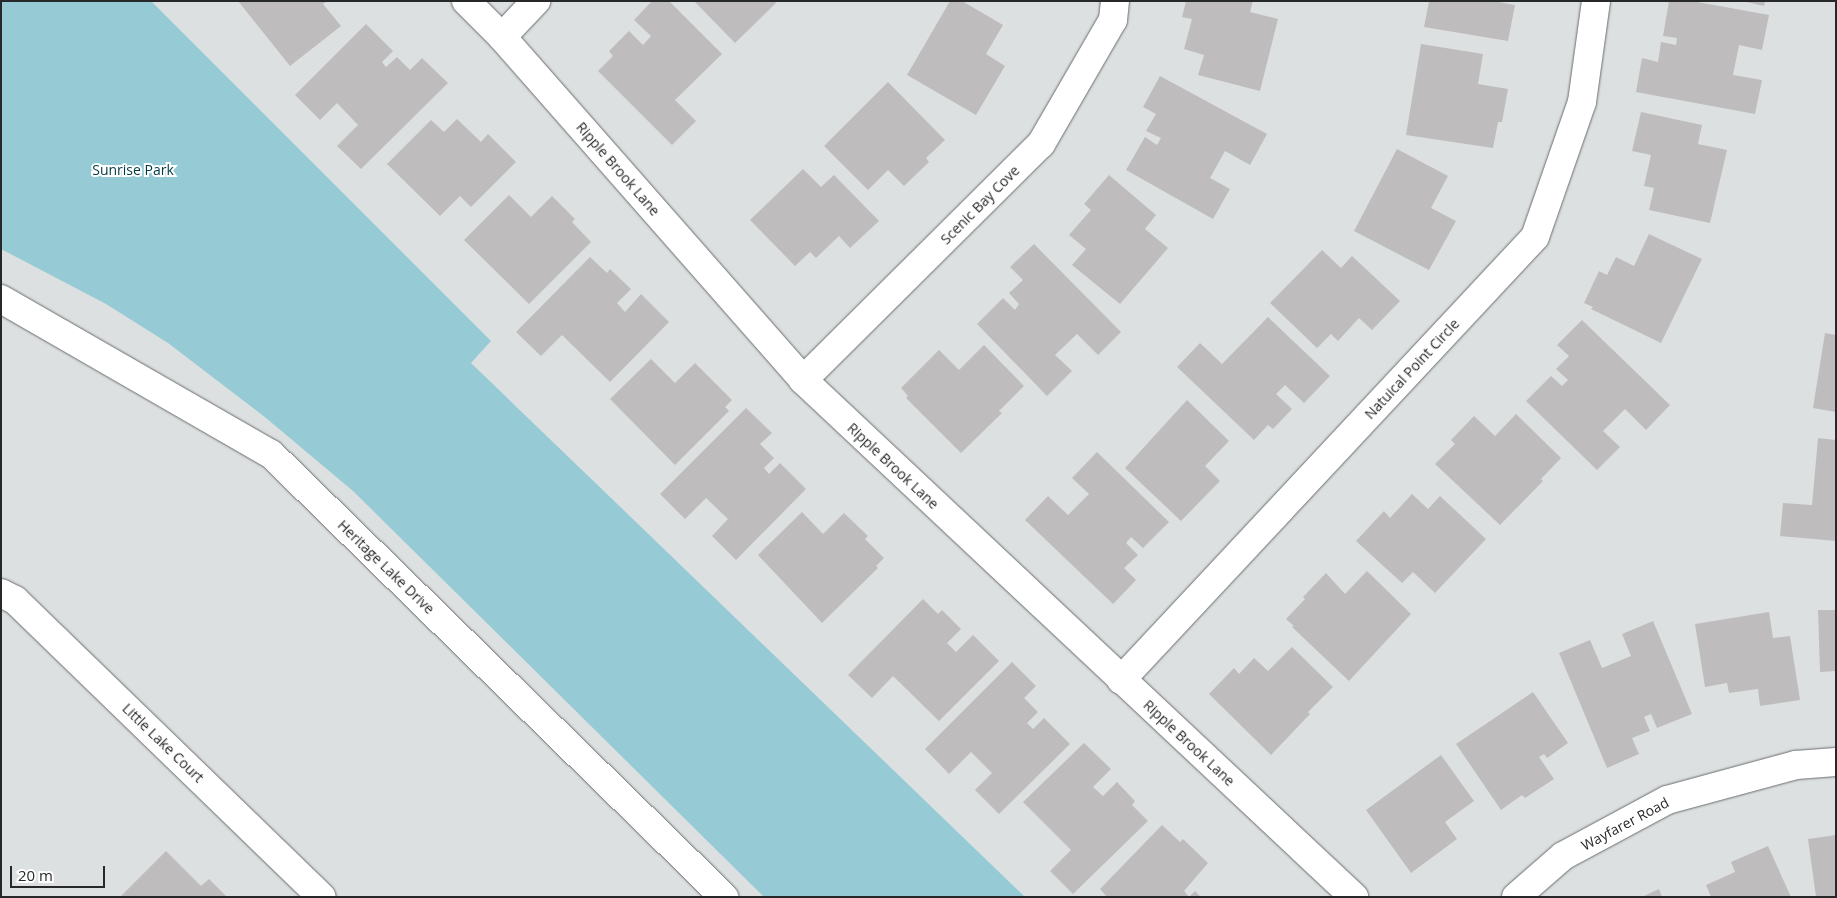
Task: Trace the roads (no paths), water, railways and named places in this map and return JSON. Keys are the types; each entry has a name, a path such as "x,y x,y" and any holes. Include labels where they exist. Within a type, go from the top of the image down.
{"street":[{"name":"Ripple Brook Lane","path":"466,1 502,37 803,380 1354,897"},
{"path":"502,37 536,1"},
{"name":"Scenic Bay Cove","path":"803,380 1041,144 1113,20 1115,1"},
{"name":"Natuical Point Circle","path":"1121,680 1535,237 1582,102 1596,1"},
{"name":"Heritage Lake Drive","path":"1,299 271,454 724,897"},
{"name":"Little Lake Court","path":"1,593 15,600 322,897"},
{"name":"Wayfarer Road","path":"1516,897 1563,856 1666,800 1796,765 1836,762"}],"park label":[{"name":"Sunrise Park","path":"133,170"}]}
